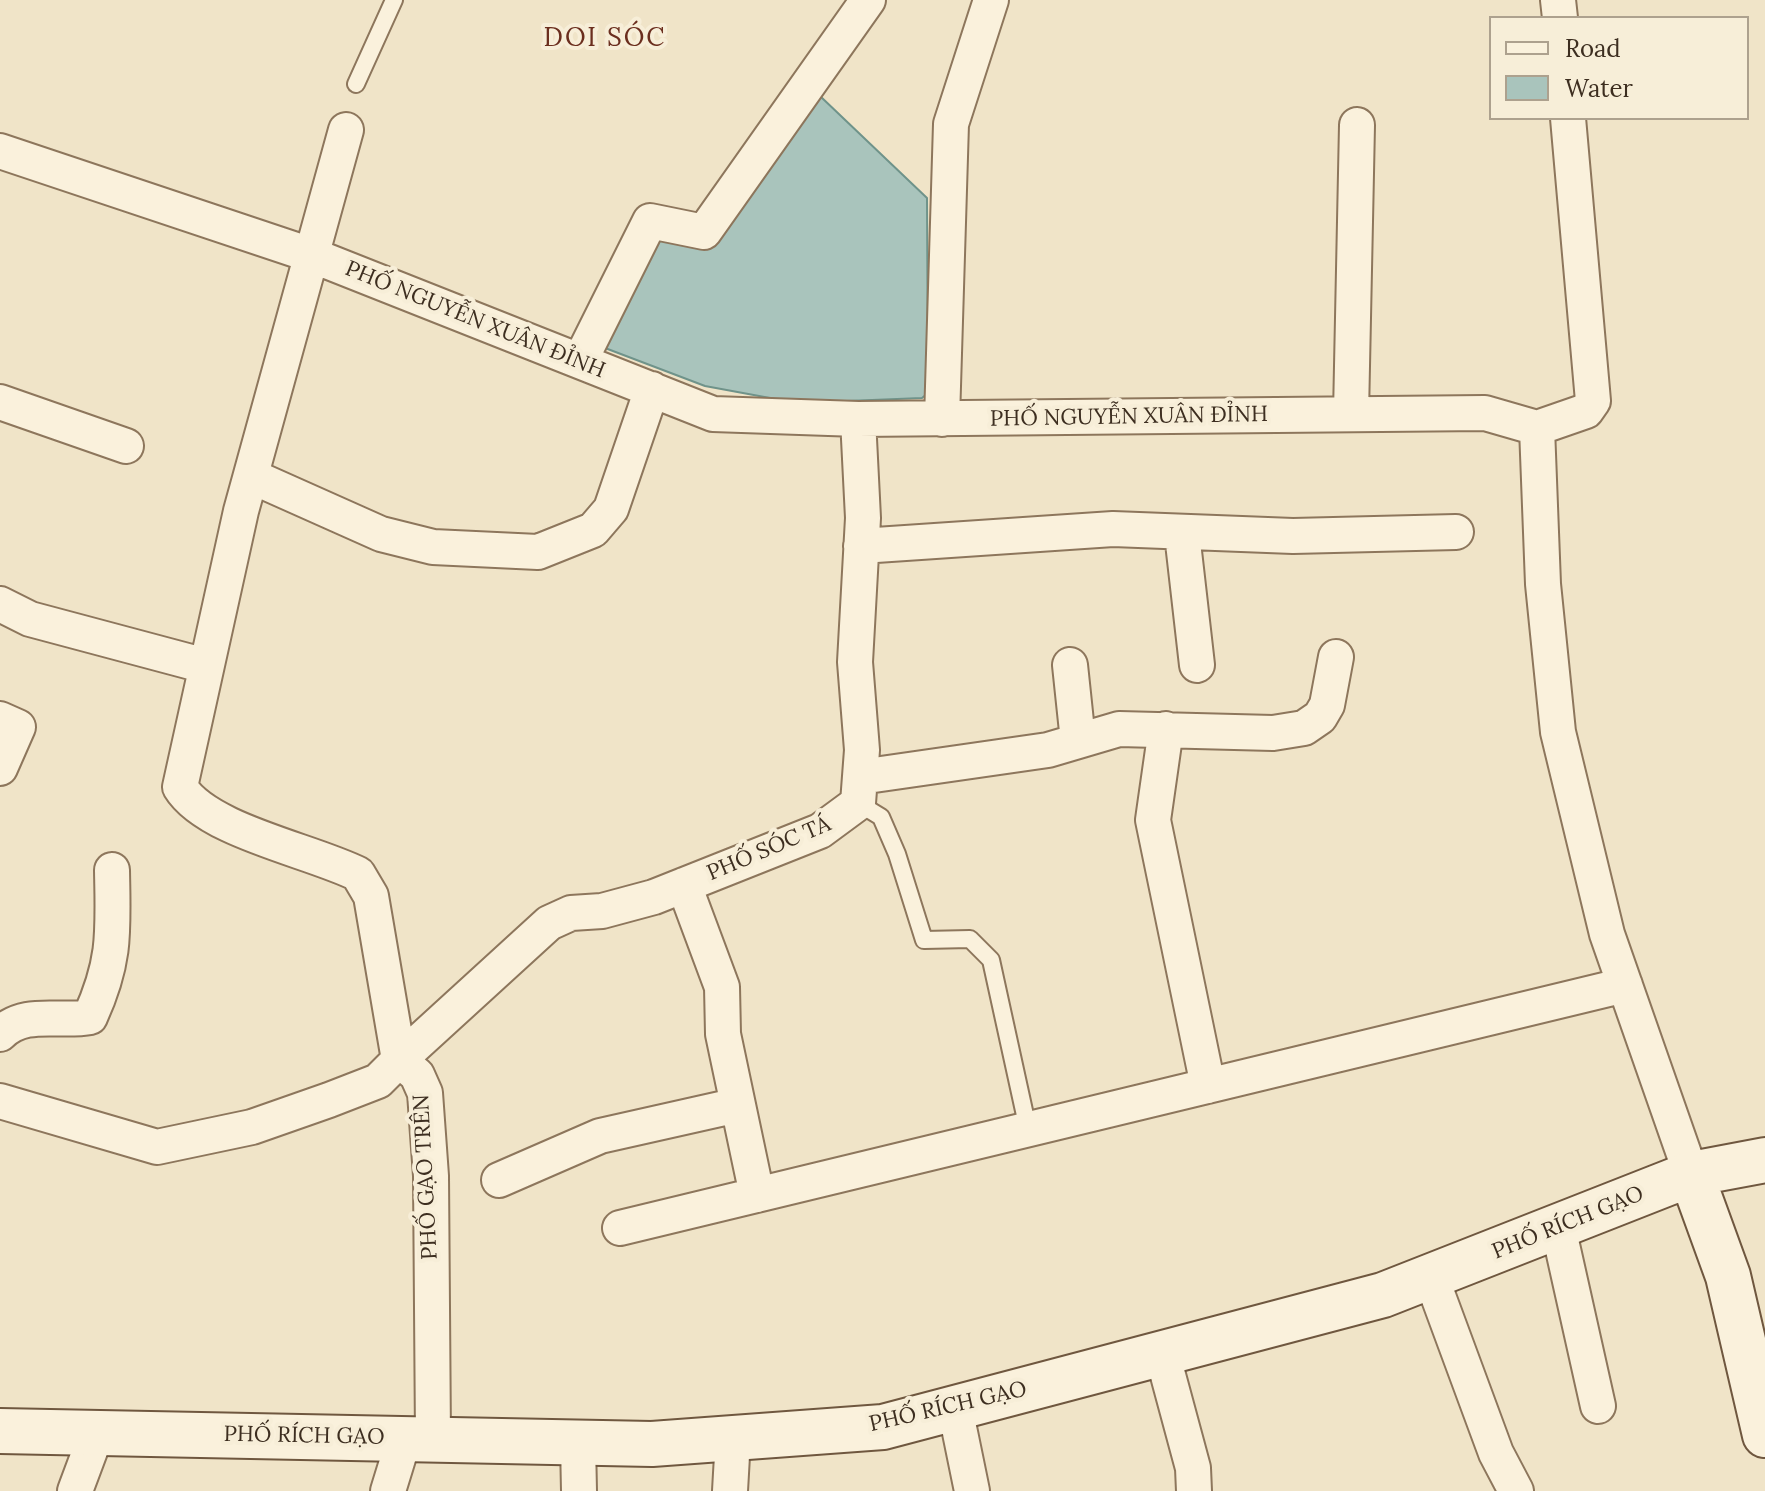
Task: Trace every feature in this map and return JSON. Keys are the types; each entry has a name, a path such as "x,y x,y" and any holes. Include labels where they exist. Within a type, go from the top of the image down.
{"street":[{"path":"580,361 650,221 704,232 868,0"},
{"path":"942,419 951,124 991,0"},
{"path":"1568,120 1593,401 1586,411 1537,428 1543,584 1558,732 1607,934 1728,1276 1765,1435"},
{"path":"1351,414 1357,125"},
{"path":"346,130 314,256 251,476 180,787 188,801 223,822 332,861 358,874 367,885 399,1060"},
{"name":"PHỐ NGUYỄN XUÂN ĐỈNH","path":"0,151 314,256 713,414 942,419 1485,413 1537,428"},
{"path":"251,476 381,534 433,547 538,552 593,530 611,509 652,389"},
{"path":"0,402 126,446"},
{"path":"858,419 861,546 855,662 859,790 1048,750 1119,729 1273,733 1304,728 1320,717 1327,705 1336,657"},
{"path":"861,546 1113,529 1293,536 1456,532"},
{"path":"1182,534 1197,665"},
{"path":"0,604 30,619 206,666"},
{"path":"1070,665 1078,741"},
{"path":"0,719 18,727 0,768"},
{"path":"1166,729 1153,820 1208,1086"},
{"name":"PHỐ SÓC TÁ","path":"399,1060 549,923 571,913 602,911 654,897 820,831 859,790"},
{"path":"0,1034 33,1016 71,1021 90,1017 107,980 114,945 112,870"},
{"path":"684,885 722,987 723,1034 757,1195"},
{"path":"620,1228 1625,985"},
{"name":"PHỐ GẠO TRÊN","path":"0,1101 157,1147 252,1127 329,1100 378,1081 399,1060 417,1075 425,1093 431,1176 418,1439 388,1491"},
{"path":"499,1180 600,1136 738,1105"},
{"name":"PHỐ RÍCH GẠO","path":"0,1431 652,1444 883,1427 1383,1295 1691,1174 1765,1160"},
{"path":"1558,1227 1598,1406"},
{"path":"1431,1277 1496,1453 1516,1491"},
{"path":"1162,1353 1193,1468 1194,1491"},
{"path":"955,1408 972,1491"},
{"path":"75,1491 97,1432"},
{"path":"730,1491 733,1438"},
{"path":"578,1443 579,1491"}],"lane":[{"path":"356,84 394,0"},
{"path":"859,790 881,817 897,854 924,940 970,939 991,960 1028,1129"}],"water":[{"path":"820,96 927,198 928,393 922,398 797,403 705,386 605,348 662,230 704,249"}],"district":[{"name":"DOI SÓC","path":"605,39"}]}
